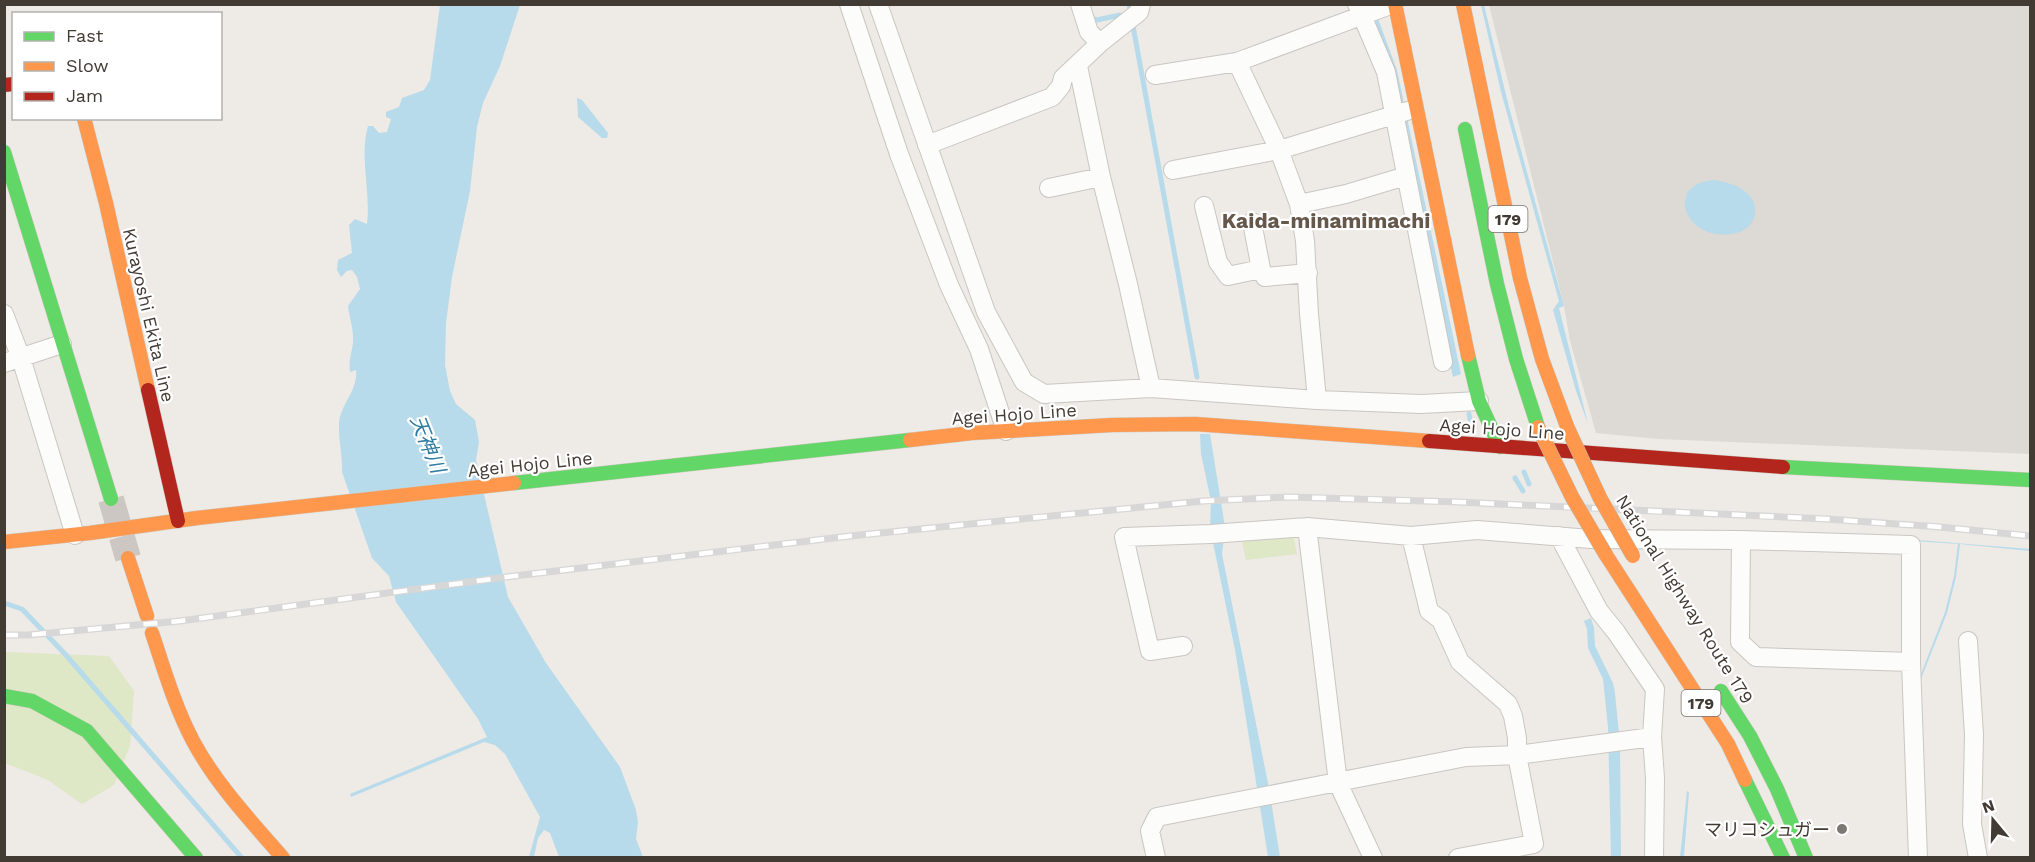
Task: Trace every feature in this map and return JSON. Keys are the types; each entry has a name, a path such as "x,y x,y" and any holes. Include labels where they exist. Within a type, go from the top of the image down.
{"main road":[{"path":"1394,4 1458,315 1479,401 1500,447"},
{"name":"National Highway Route 179","path":"1463,4 1520,278 1542,359 1568,429 1600,498 1636,561"},
{"name":"Kurayoshi Ekita Line","path":"85,120 106,203 178,521"},
{"name":"179","path":"1464,121 1497,284 1516,359 1538,427 1572,496 1606,555 1728,744 1783,858"},
{"path":"4,152 111,499"},
{"name":"Agei Hojo Line","path":"4,542 75,535 197,518 972,433 1195,424 1797,468 2031,480"},
{"path":"128,558 147,616"},
{"path":"152,633 175,699 193,741 225,788 283,858"},
{"name":"National Highway Route 179","path":"1711,676 1750,736 1777,789 1806,858"},
{"path":"4,696 32,701 87,731 196,858"}],"street":[{"path":"849,4 899,154 949,285 979,349 1006,431"},
{"path":"878,4 986,312 1024,382 1044,394 1151,388 1317,400 1421,404 1479,401"},
{"path":"1080,4 1089,32 1100,43"},
{"path":"927,145 1052,98 1061,86 1063,78 1100,43 1138,12 1141,4"},
{"path":"1155,75 1237,62 1359,10 1394,4"},
{"path":"1359,10 1386,72 1443,362"},
{"path":"1237,62 1279,150 1299,204 1308,273 1309,314 1317,400"},
{"path":"1078,66 1101,177 1151,388"},
{"path":"1173,170 1279,150 1417,109"},
{"path":"1299,204 1347,194 1406,176"},
{"path":"1049,188 1101,177"},
{"path":"1204,206 1218,262 1228,276 1261,269"},
{"path":"1252,222 1261,269 1265,277 1308,273"},
{"path":"4,314 13,361 75,535"},
{"path":"13,361 62,344"},
{"path":"1307,527 1338,783 1373,858"},
{"path":"1183,646 1150,651 1124,537 1307,527 1411,536 1476,530 1591,539 1741,540 1911,545 1911,662 1918,858"},
{"path":"1411,536 1429,611 1441,620 1460,662 1508,704 1513,716 1517,756 1534,844 1458,858"},
{"path":"1559,536 1599,611 1655,689 1652,737 1655,778 1654,858"},
{"path":"1741,540 1740,642 1756,657 1911,662"},
{"path":"1968,641 1974,735 1972,824 1978,858"},
{"path":"1156,858 1150,831 1157,817 1466,757 1517,756 1652,737"}],"shaded area":[{"path":"1489,5 2030,5 2030,454 1658,439 1596,433 1570,341 1564,306"}],"green space":[{"path":"1290,534 1294,539 1297,554 1246,560 1241,538"},
{"path":"4,652 109,656 134,691 130,746 114,785 82,804 48,780 5,763"}],"water":[{"name":"天神川","path":"440,5 520,5 500,66 483,103 477,127 470,191 452,277 446,323 445,365 450,391 456,404 475,420 479,442 476,460 508,597 546,663 620,767 636,810 638,822 636,839 643,857 559,857 550,833 544,830 538,838 534,857 529,857 540,817 505,754 495,745 484,742 351,797 350,794 487,737 478,719 396,602 389,576 372,558 342,472 339,435 340,416 356,377 356,370 350,372 353,337 348,306 360,289 357,277 352,270 347,271 341,277 337,270 338,260 352,253 349,225 355,219 367,224 365,150 368,126 373,126 379,133 387,132 391,119 386,117 386,112 399,107 402,98 424,90 430,80"},
{"path":"1363,5 1373,5 1397,70 1461,374 1453,377"},
{"path":"1481,5 1484,5 1509,107 1564,306 1559,308 1588,424 1553,310 1559,301 1501,92"},
{"path":"577,98 582,100 608,133 607,138 602,138 578,117"},
{"path":"1714,180 1736,186 1748,194 1755,205 1752,223 1743,231 1719,234 1704,230 1693,223 1687,213 1685,202 1688,192 1698,184"},
{"path":"1200,434 1210,434 1225,527 1222,554 1269,788 1280,857 1268,857 1235,650 1210,528 1211,501 1201,454"},
{"path":"1880,537 2030,549 2030,551 1960,544 1956,577 1947,613 1917,689 1945,612 1954,576 1958,544 1871,538"},
{"path":"1591,618 1595,646 1613,683 1615,693 1620,744 1621,857 1611,857 1608,727 1603,679 1588,648 1584,621"},
{"path":"1687,791 1689,792 1684,856 1680,857"}],"waterway":[{"path":"1129,4 1197,377"},
{"path":"1091,18 1097,20 1120,15"},
{"path":"1469,414 1470,419"},
{"path":"1524,472 1529,484"},
{"path":"1515,478 1523,491"},
{"path":"4,603 22,609 65,654 242,858"}],"tunnel":[{"path":"111,499 128,558"}],"railway":[{"path":"4,635 28,635 180,621 514,576 850,536 1203,501 1288,497 1458,502 1827,519 2030,536"}],"traffic: fast":[{"path":"1465,129 1497,284 1516,359 1538,427"},
{"path":"4,152 111,499"},
{"path":"1468,355 1479,401 1500,447"},
{"path":"514,483 910,440"},
{"path":"1783,467 2030,480"},
{"path":"1721,691 1750,736 1777,789 1806,858"},
{"path":"4,696 32,701 87,731 196,858"},
{"path":"1745,780 1783,858"}],"traffic: slow":[{"path":"1395,4 1468,355"},
{"path":"1463,4 1520,278 1542,359 1568,429"},
{"path":"85,120 106,203 148,390"},
{"path":"910,440 972,433 1112,425 1195,424 1429,441"},
{"path":"1538,427 1572,497 1606,555"},
{"path":"1568,429 1600,498 1633,556"},
{"path":"4,542 514,483"},
{"path":"1606,555 1728,744 1745,780"},
{"path":"128,558 147,616"},
{"path":"152,633 170,688 202,757 235,802 283,858"}],"traffic: jam":[{"path":"4,85 12,84"},
{"path":"148,390 178,521"},
{"path":"1429,441 1783,467"}],"place":[{"name":"マリコシュガー","path":"1842,829"}],"district":[{"name":"Kaida-minamimachi","path":"1326,220"}]}
